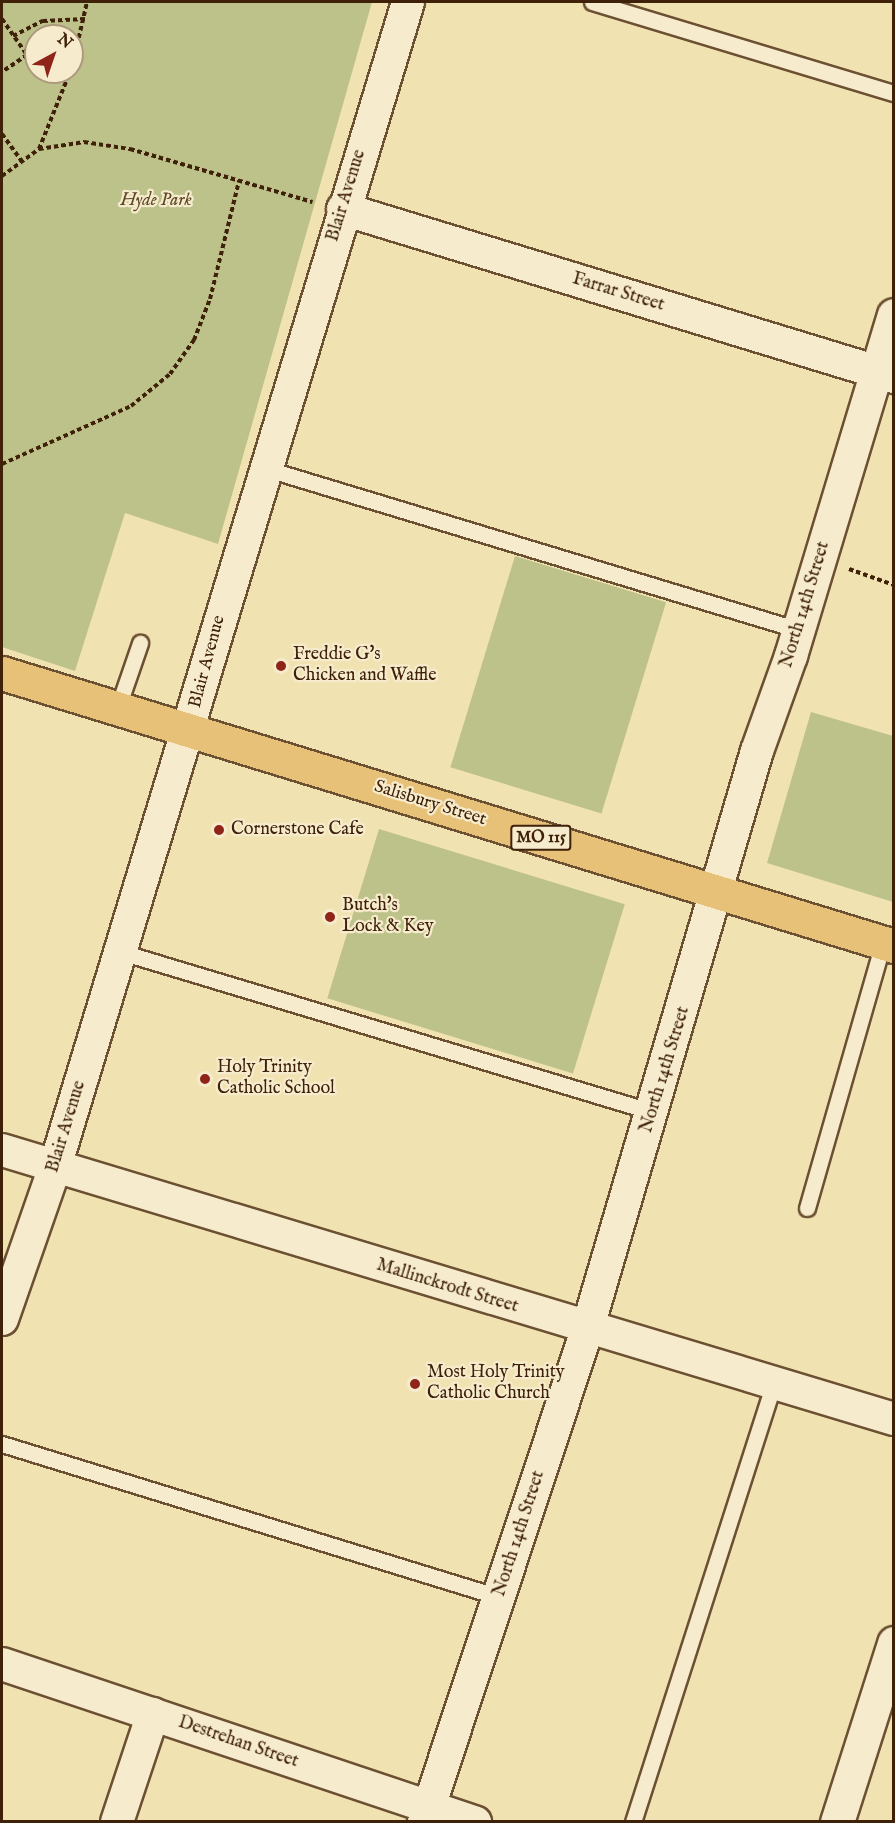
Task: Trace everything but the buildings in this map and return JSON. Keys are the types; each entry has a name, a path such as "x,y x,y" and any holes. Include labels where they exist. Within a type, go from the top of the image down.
{"main road":[{"name":"Salisbury Street","path":"2,673 888,944"},
{"path":"837,1821 894,1643"}],"street":[{"name":"Blair Avenue","path":"2,1319 55,1167 189,729 264,468 408,2"},
{"name":"Farrar Street","path":"343,209 885,374"},
{"name":"North 14th Street","path":"427,1814 587,1330 718,892 757,751 885,374 894,315"},
{"name":"Mallinckrodt Street","path":"2,1150 587,1330 894,1419"},
{"name":"Destrehan Street","path":"2,1664 153,1714 427,1814 475,1821"},
{"path":"117,1821 153,1714"}],"lane":[{"path":"592,2 894,93"},
{"path":"264,468 799,630"},
{"path":"118,707 140,643"},
{"path":"807,1208 888,944"},
{"path":"121,952 653,1112"},
{"path":"633,1821 773,1385"},
{"path":"2,1444 499,1597"}],"path":[{"path":"84,24 87,2"},
{"path":"2,19 27,55 2,72"},
{"path":"13,36 43,21 85,19"},
{"path":"39,149 65,84"},
{"path":"2,134 22,162"},
{"path":"2,176 39,149 84,142 130,149 312,202"},
{"path":"2,464 131,406 170,374 194,340 210,299 239,181"},
{"path":"820,560 894,585"}],"green space":[{"name":"Hyde Park","path":"2,2 372,2 218,544 125,513 75,671 2,647"},
{"path":"515,556 666,602 601,814 450,767"},
{"path":"811,712 893,736 893,902 767,863"},
{"path":"379,829 625,904 573,1073 327,998"}],"place":[{"name":"Freddie G's Chicken and Waffle","path":"281,666"},
{"name":"Cornerstone Cafe","path":"219,830"},
{"name":"Butch's Lock & Key","path":"330,917"},
{"name":"Holy Trinity Catholic School","path":"205,1079"},
{"name":"Most Holy Trinity Catholic Church","path":"415,1384"}]}
